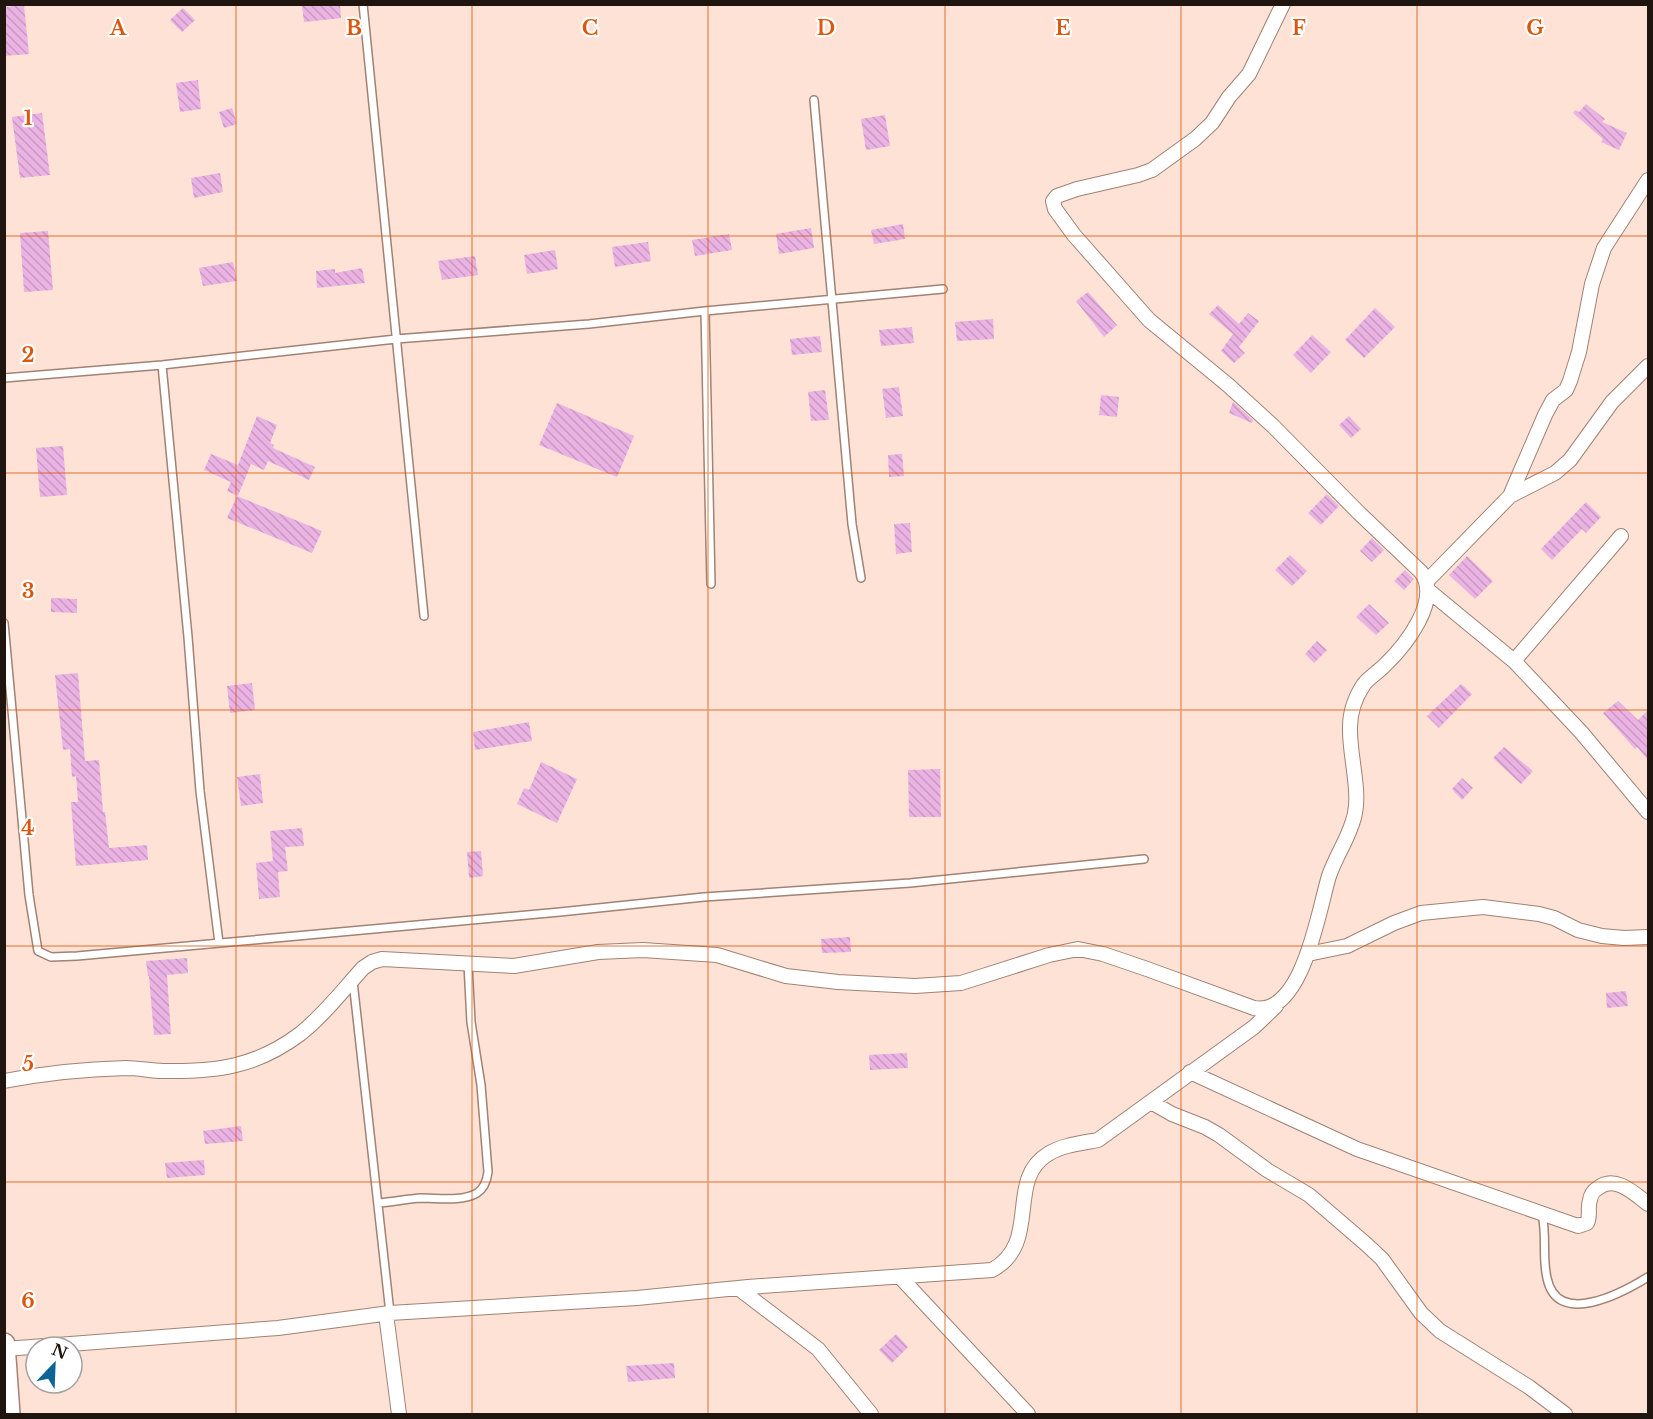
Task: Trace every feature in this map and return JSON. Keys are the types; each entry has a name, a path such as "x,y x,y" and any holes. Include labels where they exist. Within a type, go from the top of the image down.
{"main road":[{"path":"4,1344 9,1414"}],"street":[{"path":"1283,4 1249,74 1229,97 1212,123 1196,139 1152,170 1057,196 1053,204 1074,235 1149,320 1228,385 1273,426 1351,506 1421,572 1428,586 1514,661 1581,732 1648,812"},
{"path":"5,1349 278,1328 388,1313 637,1298 738,1288 901,1278 992,1270 1004,1264 1013,1252 1021,1234 1028,1181 1034,1166 1048,1154 1098,1140 1254,1027 1284,998 1308,954 1330,875 1356,813 1350,727 1352,712 1364,685 1404,644 1417,624 1428,586 1510,496 1545,415 1556,397 1566,390 1570,381 1579,352 1592,284 1605,248 1648,180"},
{"path":"1510,496 1555,473 1570,460 1612,402 1648,366"},
{"path":"1514,661 1621,536"},
{"path":"1308,954 1347,946 1394,923 1421,913 1483,907 1539,914 1554,918 1578,930 1602,936 1624,939 1648,937"},
{"path":"4,1082 43,1074 93,1069 188,1071 240,1066 269,1053 301,1033 353,979 372,962 382,959 514,966 598,952 643,950 717,955 786,976 837,982 915,986 961,983 1049,955 1078,949 1103,954 1136,965 1254,1008 1264,1009 1284,998"},
{"path":"1190,1072 1358,1149 1578,1226 1582,1226 1589,1219 1589,1203 1595,1190 1609,1183 1627,1188 1648,1204"},
{"path":"1151,1102 1219,1135 1267,1170 1309,1196 1382,1260 1421,1313 1440,1331 1529,1387 1564,1414"},
{"path":"901,1278 1028,1414"},
{"path":"738,1288 818,1349 871,1414"},
{"path":"388,1313 399,1414"}],"lane":[{"path":"363,4 424,616"},
{"path":"814,100 852,524 861,578"},
{"path":"4,378 162,365 396,339 589,324 833,298 943,289"},
{"path":"705,311 711,584"},
{"path":"162,365 200,791 219,942"},
{"path":"4,623 29,895 38,951 51,957 704,897 910,883 1144,859"},
{"path":"378,1203 466,1196 482,1189 486,1181 488,1172 481,1085 471,1022 468,964"},
{"path":"353,979 388,1313"},
{"path":"1542,1214 1546,1230 1546,1276 1550,1291 1556,1297 1565,1302 1590,1303 1615,1295 1648,1277"}],"building":[{"path":"340,4 341,18 304,22 302,6"},
{"path":"24,5 29,54 4,56 4,7"},
{"path":"183,8 195,20 182,32 170,20"},
{"path":"198,80 201,109 180,112 176,83"},
{"path":"1586,104 1605,119 1602,122 1627,133 1619,150 1601,142 1603,139 1573,113 1575,110 1579,112"},
{"path":"232,108 237,124 224,128 219,112"},
{"path":"42,113 50,175 20,178 12,117"},
{"path":"885,115 890,146 866,150 861,119"},
{"path":"220,173 223,192 194,198 191,178"},
{"path":"903,224 905,239 874,244 871,230"},
{"path":"811,228 814,248 779,254 776,234"},
{"path":"48,231 53,290 24,292 20,233"},
{"path":"729,234 732,250 695,256 692,240"},
{"path":"648,242 651,261 615,267 612,247"},
{"path":"555,250 558,269 527,274 524,255"},
{"path":"475,256 478,275 442,280 438,261"},
{"path":"233,262 237,281 203,286 199,268"},
{"path":"362,268 365,283 317,288 316,271 335,269 335,273"},
{"path":"1088,292 1117,325 1104,337 1076,301"},
{"path":"1218,305 1239,324 1248,313 1259,321 1239,347 1245,353 1234,363 1221,351 1233,334 1209,314"},
{"path":"1375,308 1395,327 1364,358 1345,340"},
{"path":"993,319 994,339 957,341 955,322"},
{"path":"912,327 914,343 881,346 879,330"},
{"path":"1312,335 1331,352 1311,373 1293,355"},
{"path":"820,336 822,352 792,355 790,339"},
{"path":"899,387 903,416 886,418 882,389"},
{"path":"825,390 829,420 811,421 808,392"},
{"path":"1101,395 1119,397 1117,417 1099,415"},
{"path":"1233,402 1253,420 1252,423 1229,413"},
{"path":"557,403 634,436 617,477 539,445"},
{"path":"257,416 277,425 270,443 274,445 273,448 315,467 309,480 268,461 264,470 251,464 238,496 227,491 231,482 204,470 211,454 238,465"},
{"path":"1349,416 1361,429 1351,438 1339,425"},
{"path":"63,446 67,495 40,497 36,448"},
{"path":"902,454 904,476 889,477 888,455"},
{"path":"1327,494 1339,506 1321,525 1308,513"},
{"path":"237,496 322,531 312,553 227,518"},
{"path":"1586,502 1601,517 1586,533 1582,529 1552,560 1541,549"},
{"path":"910,523 912,552 896,554 894,524"},
{"path":"1372,538 1384,550 1372,562 1360,551"},
{"path":"1290,555 1307,571 1292,586 1275,570"},
{"path":"1467,556 1493,581 1475,599 1449,575"},
{"path":"1405,570 1414,579 1404,590 1394,581"},
{"path":"51,598 77,599 77,613 51,612"},
{"path":"1369,604 1389,623 1376,635 1356,617"},
{"path":"1317,641 1327,650 1314,663 1305,654"},
{"path":"78,673 85,761 99,760 103,812 105,812 109,848 147,845 148,860 76,866 71,802 78,802 76,776 72,777 70,749 63,750 55,675"},
{"path":"252,683 255,710 230,713 227,686"},
{"path":"1461,684 1472,694 1439,728 1427,716"},
{"path":"1618,701 1638,720 1648,710 1648,760 1603,713"},
{"path":"529,722 532,741 475,750 473,732"},
{"path":"1504,747 1533,771 1521,784 1493,758"},
{"path":"541,762 577,779 557,823 517,804 524,788 529,790"},
{"path":"940,769 941,817 909,817 908,770"},
{"path":"260,774 263,803 241,806 237,777"},
{"path":"1462,778 1473,788 1462,800 1452,789"},
{"path":"302,828 304,846 285,847 288,871 278,872 280,897 259,899 256,863 273,861 270,831"},
{"path":"481,851 483,876 469,878 467,852"},
{"path":"850,937 851,952 822,953 821,939"},
{"path":"187,958 188,973 167,975 171,1034 154,1035 146,961"},
{"path":"1626,991 1628,1006 1607,1008 1606,993"},
{"path":"907,1053 908,1068 870,1070 869,1055"},
{"path":"241,1126 243,1141 205,1144 203,1131"},
{"path":"204,1160 205,1175 167,1178 165,1163"},
{"path":"896,1334 908,1347 892,1363 879,1350"},
{"path":"674,1363 675,1378 628,1382 626,1366"}]}
